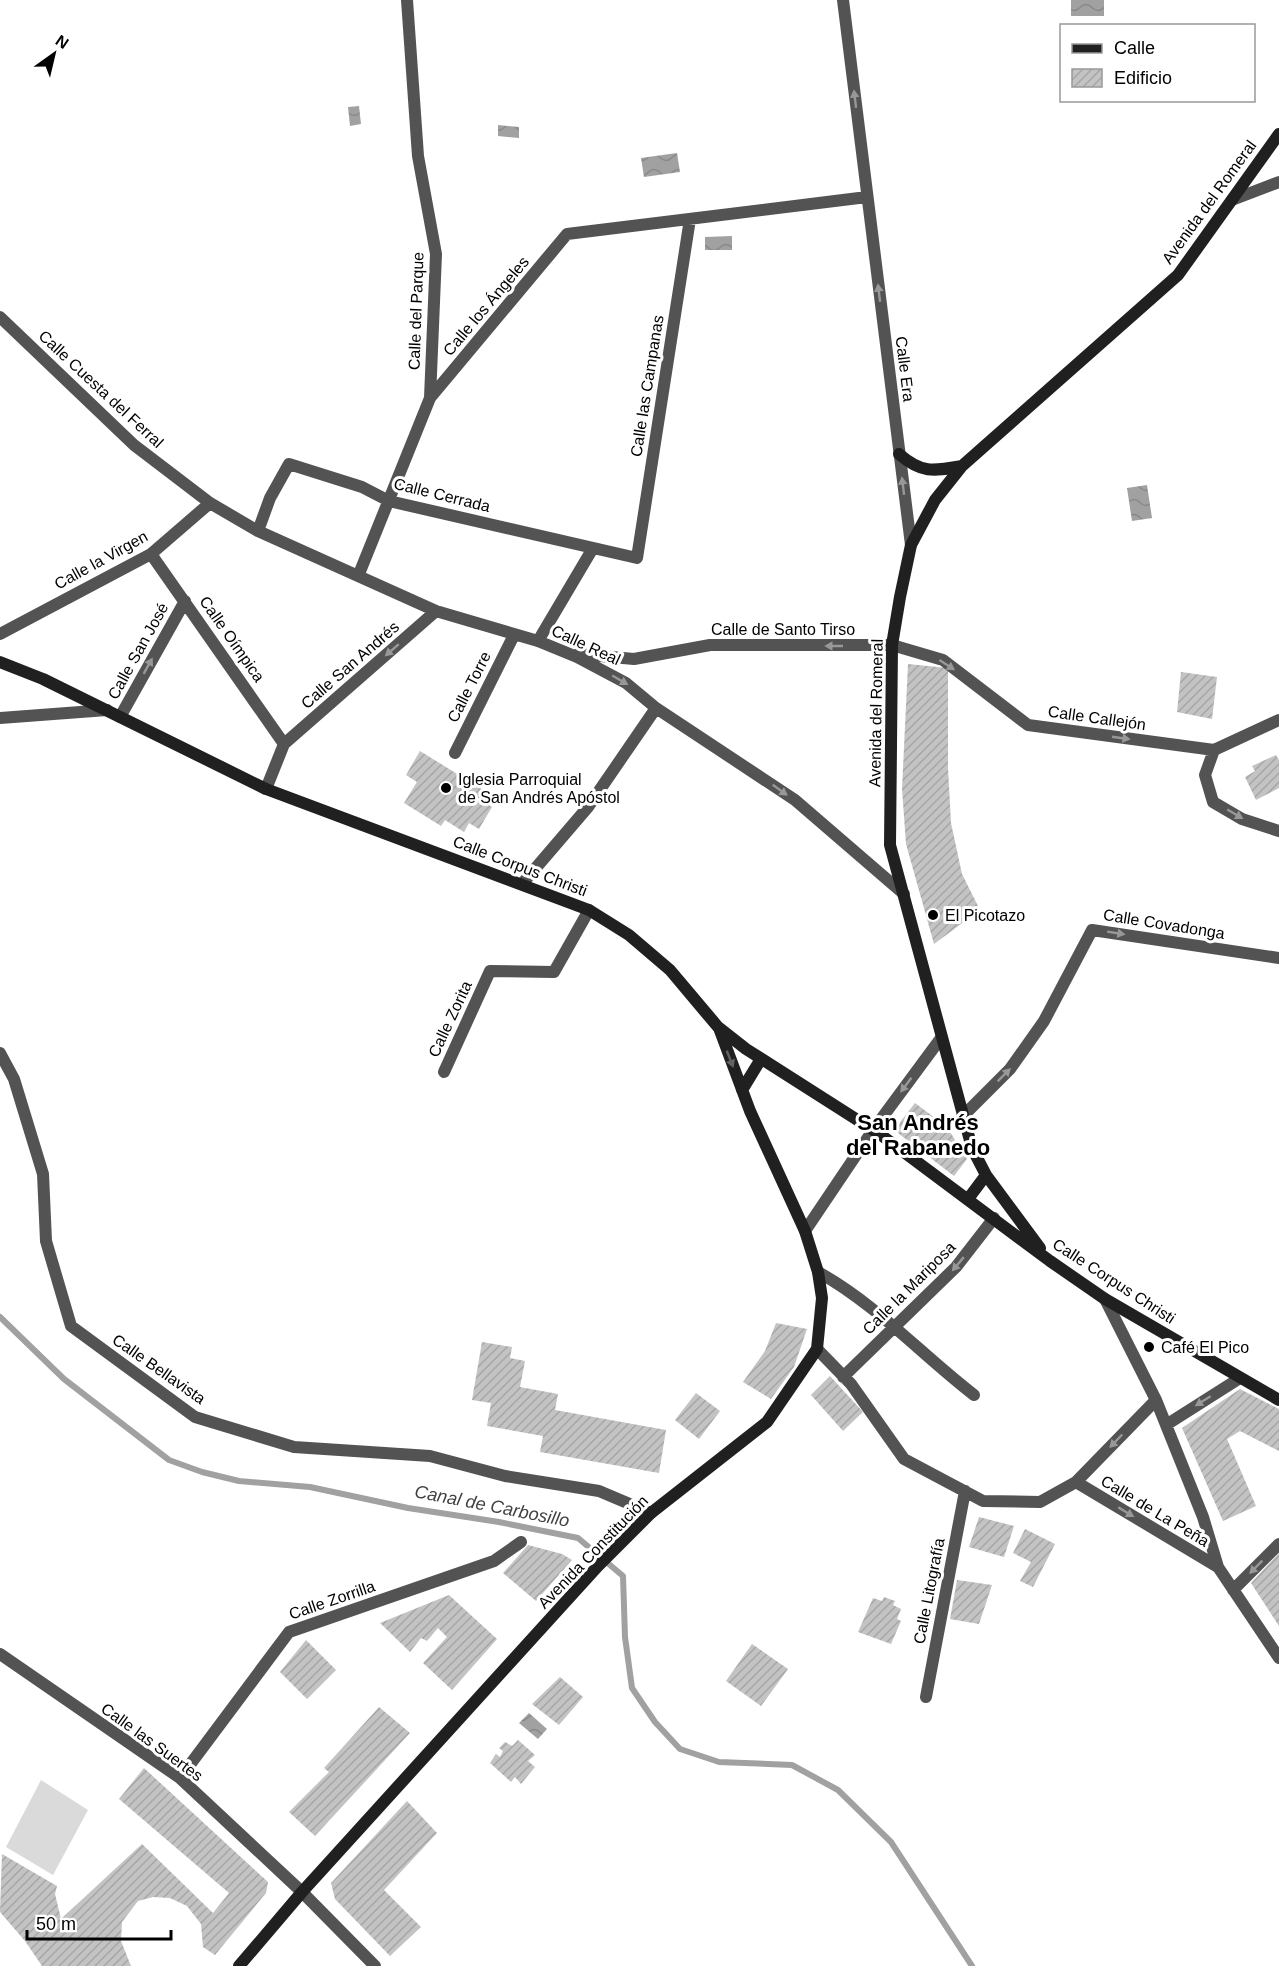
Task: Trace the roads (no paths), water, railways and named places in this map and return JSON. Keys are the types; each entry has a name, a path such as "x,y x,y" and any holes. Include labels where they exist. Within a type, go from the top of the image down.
{"street":[{"name":"Calle del Parque","path":"359,574 430,398 436,254 418,156 407,0"},
{"name":"Calle Era","path":"843,0 910,544"},
{"name":"Avenida del Romeral","path":"1050,1261 987,1175 972,1148 890,845 892,645 910,544 935,500 962,466 1178,275 1279,134"},
{"path":"1232,200 1279,182"},
{"path":"690,219 867,197"},
{"name":"Calle los Ángeles","path":"430,398 567,234 690,219"},
{"name":"Calle las Campanas","path":"637,558 690,219"},
{"name":"Calle Cuesta del Ferral","path":"0,317 134,445 210,503"},
{"path":"899,454 914,467 941,470 962,466"},
{"name":"Calle Cerrada","path":"258,531 270,498 289,464 362,487 389,501 637,558"},
{"name":"Calle Real","path":"210,503 258,531 359,574 436,611 538,641 626,683 656,708 795,800 903,894"},
{"name":"Calle la Virgen","path":"0,634 151,554 210,503"},
{"path":"538,641 593,548"},
{"name":"Calle Oímpica","path":"151,554 284,744"},
{"name":"Calle San José","path":"120,717 185,601"},
{"name":"Calle San Andrés","path":"284,744 436,611"},
{"name":"Calle Torre","path":"454,753 514,635"},
{"name":"Calle de Santo Tirso","path":"568,654 634,659 710,645 892,645"},
{"name":"Calle Callejón","path":"892,645 943,660 1028,725 1214,750"},
{"name":"Calle Corpus Christi","path":"0,662 43,679 266,789 589,910 629,935 670,970 718,1028 761,1059 873,1130 1105,1299 1240,1378 1276,1394"},
{"path":"522,884 588,807 656,708"},
{"path":"0,718 107,710"},
{"path":"1279,720 1214,750 1205,775 1214,802 1242,819 1279,831"},
{"path":"266,789 284,744"},
{"name":"Calle Zorita","path":"444,1072 490,971 554,972 589,910"},
{"name":"Calle Covadonga","path":"962,1116 1010,1069 1044,1021 1092,930 1279,958"},
{"name":"Avenida Constitución","path":"239,1966 302,1892 598,1566 651,1513 767,1422 817,1349 822,1299 818,1272 805,1231 741,1090 718,1028"},
{"path":"805,1231 873,1130 941,1038"},
{"name":"Calle Bellavista","path":"0,1053 14,1079 43,1174 46,1241 71,1326 195,1417 294,1447 430,1456 505,1476 599,1491 651,1513"},
{"path":"741,1090 761,1059"},
{"path":"968,1199 987,1175"},
{"name":"Calle la Mariposa","path":"843,1377 956,1267 994,1218"},
{"path":"818,1272 848,1288 974,1395"},
{"path":"1105,1299 1156,1400 1203,1517 1218,1567 1279,1658"},
{"path":"817,1349 843,1377 904,1460 983,1501 1040,1502 1076,1482 1156,1400"},
{"path":"1166,1425 1240,1378"},
{"name":"Calle de La Peña","path":"1076,1482 1218,1567"},
{"name":"Calle Litografía","path":"926,1697 964,1491"},
{"name":"Calle Zorrilla","path":"180,1778 289,1632 494,1561 521,1542"},
{"path":"1233,1590 1279,1545"},
{"name":"Calle las Suertes","path":"0,1654 180,1778 302,1892 375,1966"}],"water":[{"path":"1071,0 1104,0 1104,16 1071,16"},
{"path":"359,106 361,124 350,126 348,107"},
{"path":"498,125 519,127 519,138 498,136"},
{"path":"677,153 680,172 644,177 641,158"},
{"path":"732,236 732,250 705,250 705,237"},
{"path":"1147,485 1152,518 1132,521 1127,488"},
{"path":"529,1713 547,1729 538,1739 519,1723"}],"waterway":[{"name":"Canal de Carbosillo","path":"0,1317 64,1379 169,1460 202,1472 239,1481 310,1487 408,1508 499,1522 578,1538 623,1576 625,1637 632,1688 655,1722 680,1749 719,1762 792,1765 838,1790 891,1842 972,1966"}],"place":[{"name":"Iglesia Parroquial de San Andrés Apóstol","path":"446,788"},
{"name":"El Picotazo","path":"933,915"},
{"name":"Café El Pico","path":"1149,1347"}],"district":[{"name":"San Andrés del Rabanedo","path":"918,1134"}]}
